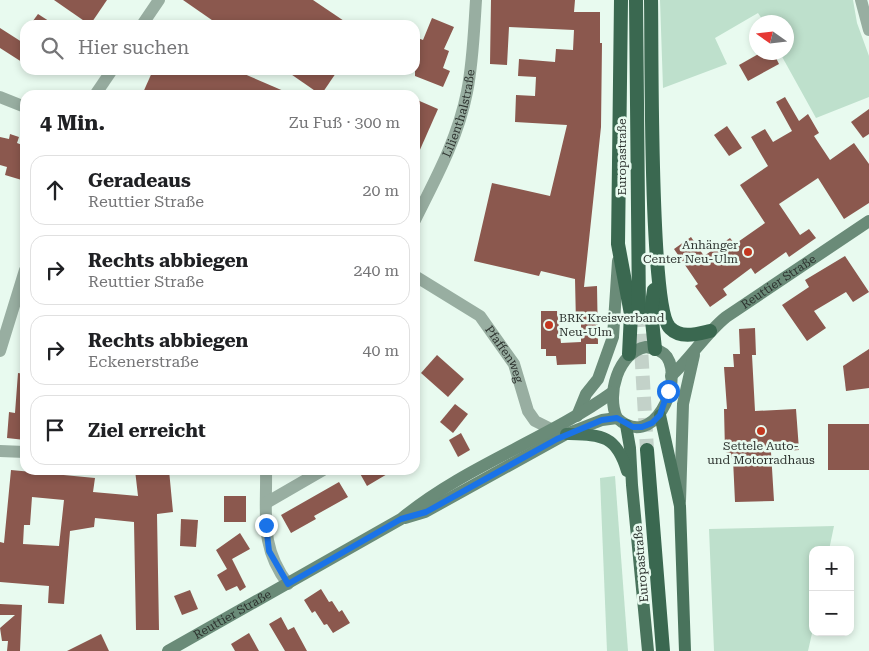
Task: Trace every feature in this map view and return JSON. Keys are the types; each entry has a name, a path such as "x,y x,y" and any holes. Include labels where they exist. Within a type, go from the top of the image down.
{"highway":[{"path":"621,0 618,244 631,314 629,354"},
{"name":"Europastraße","path":"636,0 639,313"},
{"path":"651,0 658,265 663,316 670,329 688,336 710,330"},
{"path":"658,265 651,311 661,352"},
{"name":"Europastraße","path":"647,450 663,649"}],"main road":[{"name":"Reuttier Straße","path":"671,376 696,351 710,330 750,300 869,221"},
{"path":"576,416 586,394 598,379 613,336 617,298 618,244"},
{"path":"648,651 630,448 612,403 613,392 623,362 637,348 646,347 661,352 696,351 683,404 680,506 685,651"},
{"path":"661,352 671,376 667,397 660,415 680,506"},
{"name":"Reuttier Straße","path":"168,651 401,519 426,498 576,416 613,392"},
{"name":"Reuttier Straße","path":"401,519 426,512 566,434 602,420 642,427 652,423 660,415"},
{"path":"566,434 596,435 611,441 621,452 632,485"}],"street":[{"path":"145,20 159,0"},
{"name":"Lilienthalstraße","path":"420,210 444,161 459,122 467,91 476,0"},
{"path":"861,0 869,30"},
{"path":"98,90 109,75"},
{"path":"0,97 20,105"},
{"name":"Pfaffenweg","path":"420,279 480,316 501,343 514,364 528,411 535,422 551,429"},
{"path":"0,351 20,286"},
{"path":"0,450 20,452"},
{"path":"266,475 269,551 288,584"},
{"path":"266,503 314,475"}],"green space":[{"path":"660,0 853,0 857,23 869,56 869,97 816,118 784,60 794,60 794,15 759,15 758,13 749,15 749,18 715,38 727,64 663,88"},
{"path":"615,476 628,651 607,651 600,478"},
{"path":"834,526 830,546 809,546 809,636 811,636 808,651 714,651 709,529"}],"building":[{"path":"54,0 107,0 93,20 83,20"},
{"path":"183,0 313,0 343,20 212,20"},
{"path":"491,0 575,0 574,12 600,12 600,43 602,43 601,127 584,287 597,286 598,344 586,344 586,364 557,365 556,356 546,356 546,349 541,349 541,311 557,311 561,343 581,342 581,323 576,324 575,279 541,271 539,276 474,261 492,183 550,196 567,125 515,122 516,95 535,96 536,77 518,76 519,59 555,62 556,49 573,50 574,30 509,27 507,65 490,64"},
{"path":"38,14 47,20 34,20"},
{"path":"432,18 454,27 444,49 449,51 443,68 450,71 443,87 415,76 420,75 420,39 423,40"},
{"path":"0,28 20,41 20,61 0,48"},
{"path":"749,59 777,60 779,64 748,81 739,65"},
{"path":"151,75 247,75 281,90 144,90"},
{"path":"292,75 335,75 324,90 314,90"},
{"path":"785,97 799,121 808,114 819,133 814,136 830,160 854,143 869,164 869,203 844,219 818,178 779,204 800,235 809,229 816,238 789,257 786,252 755,274 751,268 723,289 727,295 710,307 695,286 698,284 674,249 691,237 704,256 730,238 735,244 765,223 740,185 768,166 751,137 765,129 773,142 792,131 776,102"},
{"path":"420,101 438,109 420,150"},
{"path":"869,109 869,134 863,138 851,122"},
{"path":"727,126 742,148 729,156 714,135"},
{"path":"10,134 19,137 17,143 20,144 20,180 5,175 7,167 0,165 0,137 9,139"},
{"path":"845,256 869,292 853,302 846,292 814,311 826,328 807,341 782,305 809,287 805,280"},
{"name":"Settele Auto- und Motorradhaus","path":"755,328 756,355 752,355 755,411 796,409 799,450 771,452 774,501 735,502 733,459 725,451 724,409 727,409 724,367 734,367 733,354 740,354 739,329"},
{"path":"869,349 869,388 846,391 843,366"},
{"path":"437,355 464,379 448,397 421,373"},
{"path":"18,373 20,373 20,439 7,438 9,412 15,413"},
{"path":"455,404 468,414 453,433 440,422"},
{"path":"828,424 869,424 869,470 828,470"},
{"path":"461,433 470,450 458,457 449,440"},
{"path":"11,470 20,471 20,475 64,475 95,478 93,492 138,496 136,475 169,475 173,512 157,514 159,630 136,630 134,522 95,518 94,527 70,531 64,604 48,603 49,586 0,582 0,542 4,543","holes":["32,497 64,500 59,546 23,544 24,525 30,525"]},
{"path":"361,475 386,475 367,486"},
{"path":"339,482 348,497 314,516 316,519 291,533 281,515"},
{"path":"224,496 246,496 246,522 224,522"},
{"path":"181,519 198,520 196,547 180,546"},
{"path":"240,533 250,549 232,559 246,587 240,591 237,586 226,591 217,575 227,569 216,550"},
{"path":"321,589 329,602 332,601 339,612 342,610 350,623 333,633 327,624 324,625 315,611 312,613 304,600"},
{"path":"190,590 198,609 182,615 174,596"},
{"path":"0,604 22,605 20,651 7,651 8,641 2,641 0,628 15,615 0,615"},
{"path":"281,617 288,630 294,627 307,651 285,651 269,624"},
{"path":"249,633 259,651 235,651 231,644"},
{"path":"101,634 109,651 67,651"}],"tunnel":[{"path":"639,313 647,450"}],"place":[{"name":"Anhänger Center Neu-Ulm","path":"748,252"},
{"name":"BRK Kreisverband Neu-Ulm","path":"549,325"},
{"name":"Settele Auto- und Motorradhaus","path":"761,431"}],"route":[{"path":"266,525 269,551 288,584 401,519 426,512 566,434 602,420 617,418 626,425 633,427 642,427 652,423 660,415 668,391"}]}
